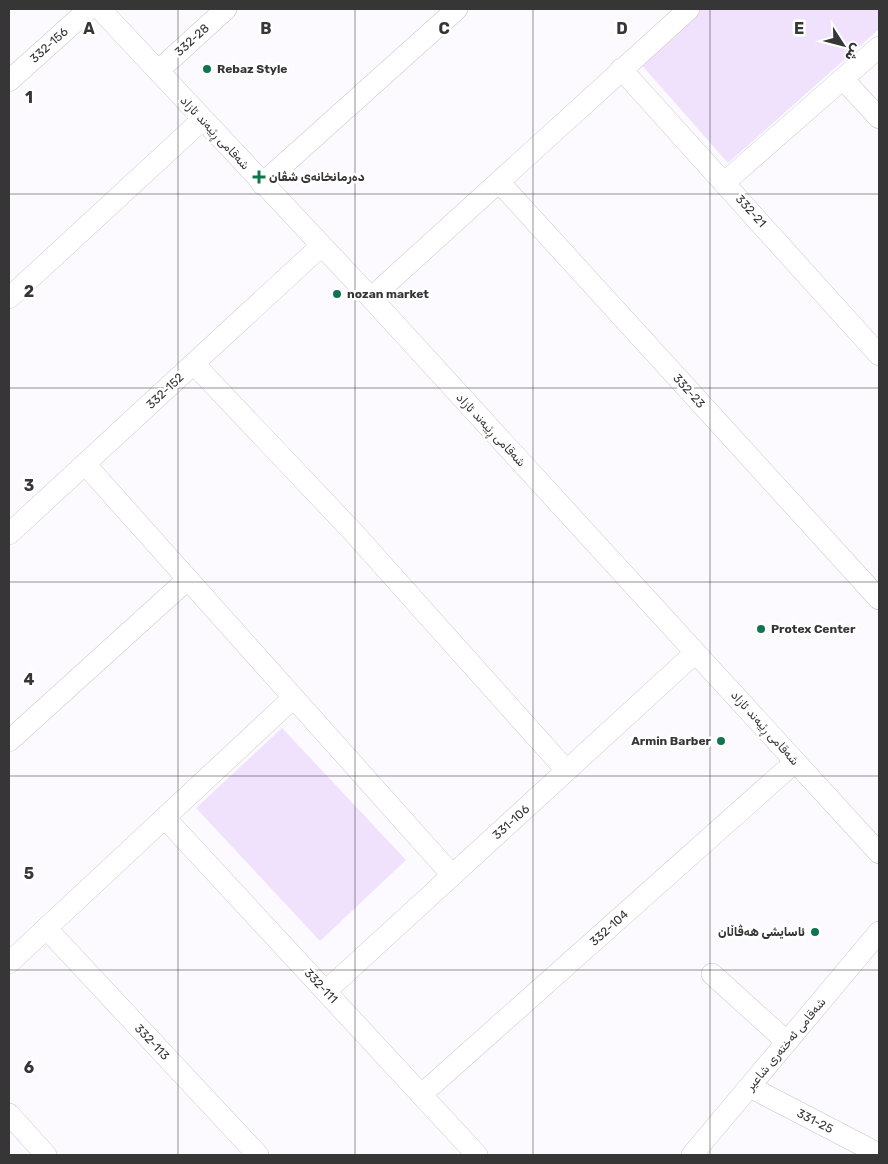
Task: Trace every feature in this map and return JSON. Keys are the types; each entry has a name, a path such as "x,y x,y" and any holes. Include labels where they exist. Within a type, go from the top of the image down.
{"street":[{"name":"332-156","path":"9,82 89,9"},
{"name":"شەقامی ڕێبەند ئازاد","path":"100,9 320,246 371,298 879,854"},
{"name":"332-28","path":"158,71 226,9"},
{"path":"262,184 456,9"},
{"path":"371,298 500,183 621,69 689,9"},
{"path":"725,182 879,47"},
{"name":"332-21","path":"621,69 879,354"},
{"path":"844,79 879,118"},
{"path":"9,298 202,120"},
{"name":"332-23","path":"500,183 879,599"},
{"name":"332-152","path":"9,534 320,246"},
{"path":"194,364 354,534 566,770"},
{"path":"85,464 452,875"},
{"path":"9,741 188,579"},
{"name":"331-106","path":"326,991 695,653"},
{"path":"9,963 293,698"},
{"name":"332-104","path":"422,1094 796,762"},
{"name":"332-111","path":"165,818 477,1155"},
{"name":"332-113","path":"46,928 258,1155"},
{"name":"شەقامی ئەختەری شاعیر","path":"692,1155 879,932"},
{"path":"712,974 787,1042"},
{"name":"331-25","path":"750,1087 879,1154"},
{"path":"9,1114 46,1155"}],"shaded area":[{"path":"698,9 879,9 879,29 728,163 639,62"},
{"path":"282,728 406,860 320,941 196,808"}],"place":[{"name":"Rebaz Style","path":"207,69"},
{"name":"دەرمانخانەی شڤان","path":"259,177"},
{"name":"nozan market","path":"337,294"},
{"name":"Protex Center","path":"761,629"},
{"name":"Armin Barber","path":"721,741"},
{"name":"ئاسایشی هەڤاڵان","path":"815,932"}]}
